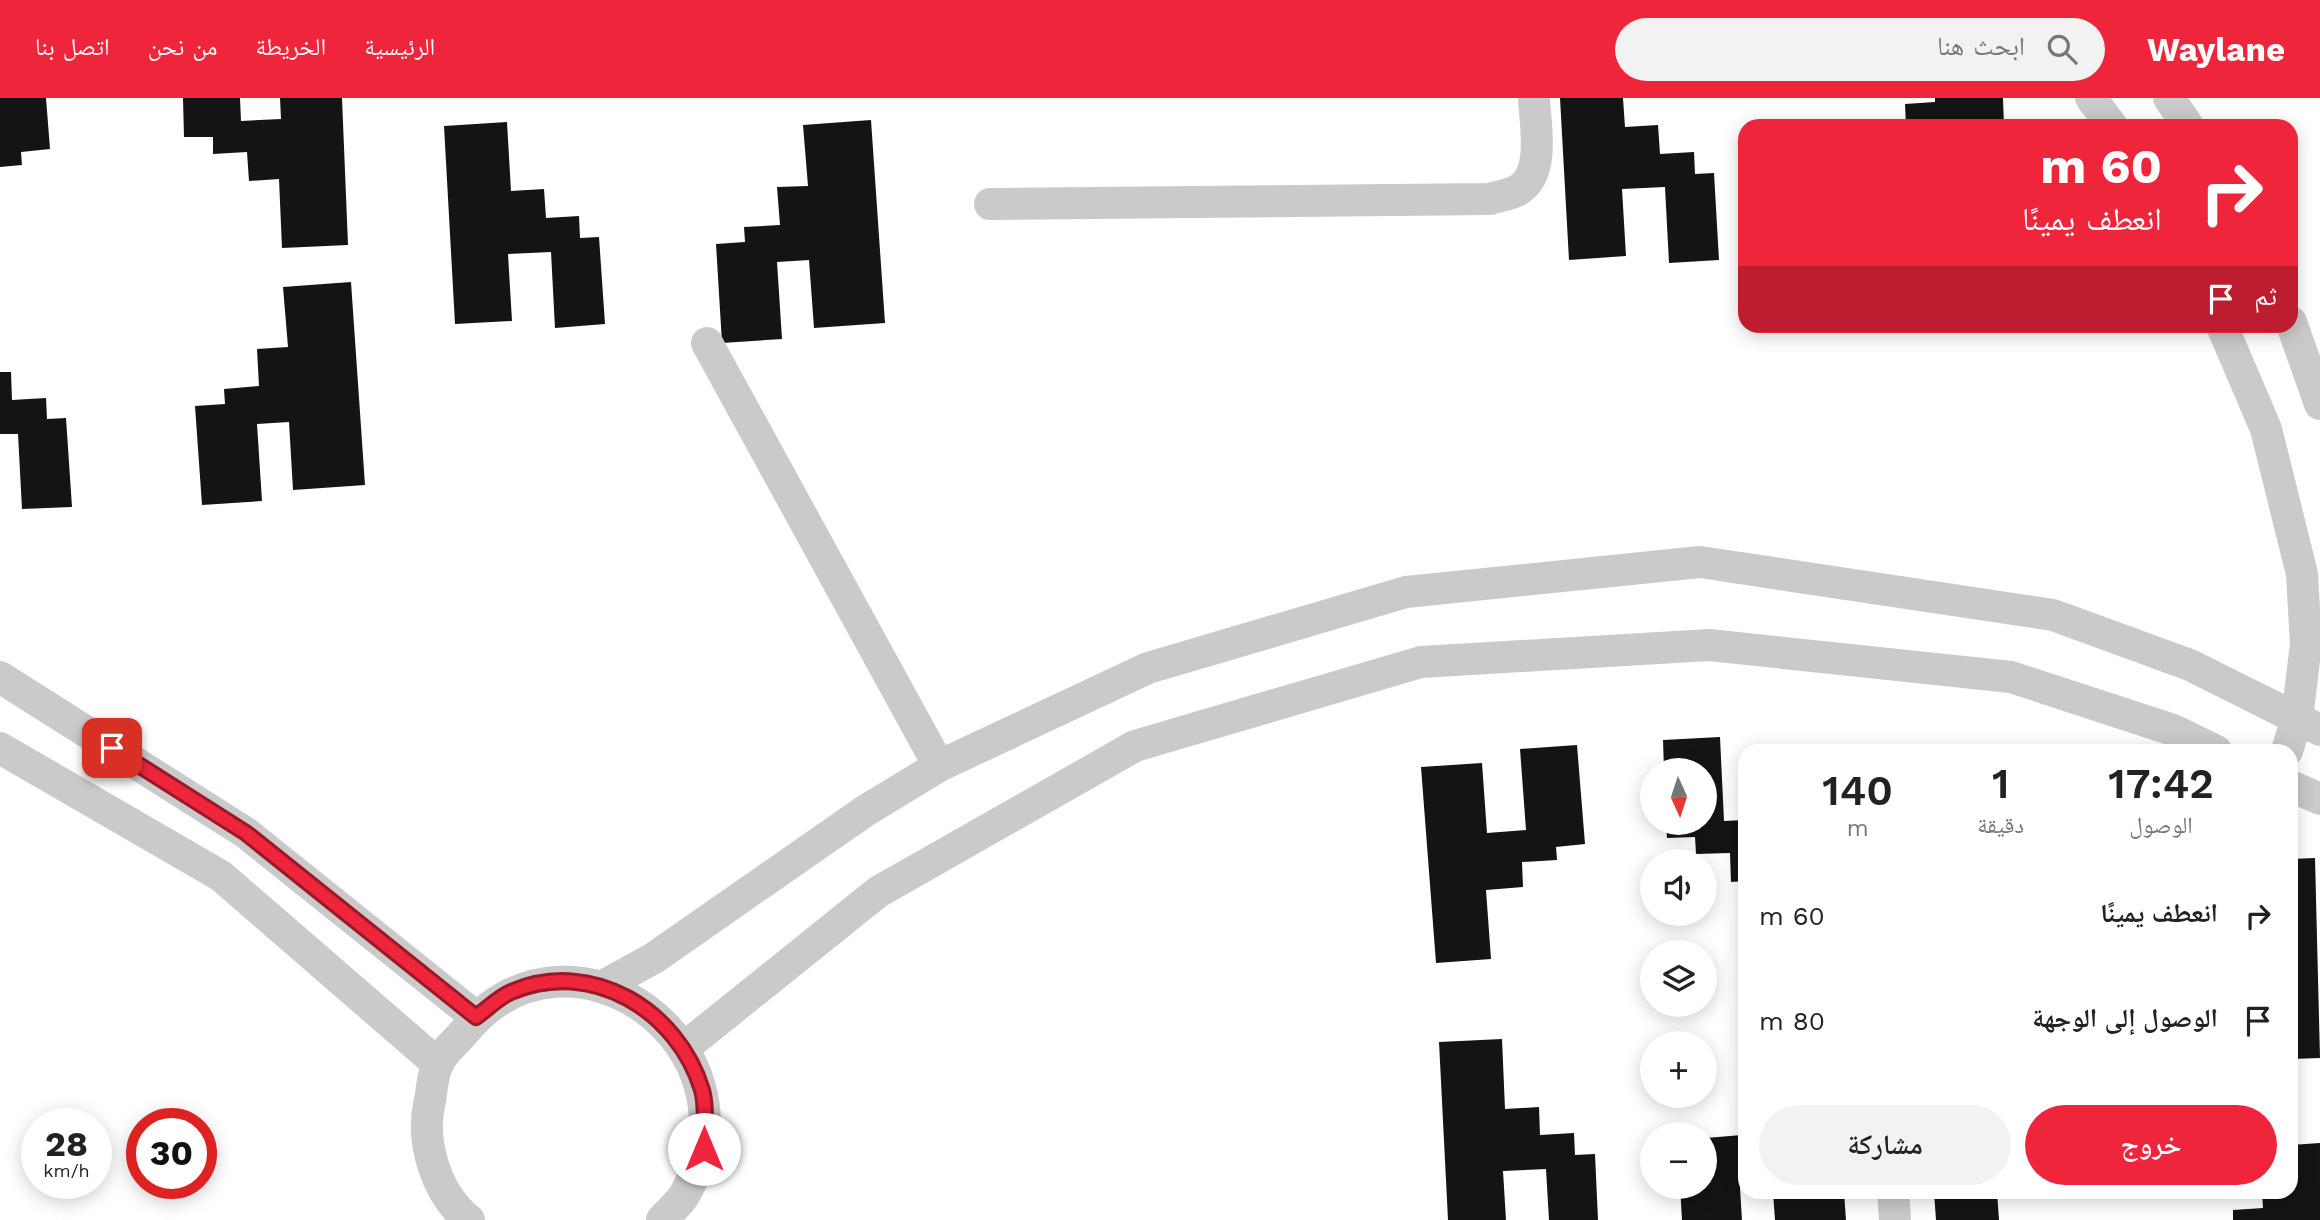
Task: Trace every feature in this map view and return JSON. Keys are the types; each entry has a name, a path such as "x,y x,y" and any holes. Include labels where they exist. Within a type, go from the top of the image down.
{"street":[{"path":"990,204 1490,199 1521,188 1533,173 1536,142 1534,98"},
{"path":"2091,98 2107,119"},
{"path":"2169,98 2183,119"},
{"path":"2225,333 2266,429 2302,574 2308,724 2292,744"},
{"path":"2295,333 2320,404"},
{"path":"707,343 939,766"},
{"path":"603,986 654,958 865,811 939,766 1148,668 1406,592 1700,562 2053,615 2190,665 2308,724"},
{"path":"685,1047 878,892 1135,747 1421,662 1709,646 2011,677 2173,730 2202,744"},
{"path":"0,677 246,833 476,1017"},
{"path":"0,748 221,876 438,1063"},
{"path":"2298,789 2320,799"},
{"path":"462,1218 435,1173 425,1125 438,1063 476,1017 511,992 558,981 603,986 647,1007 685,1047 703,1092 704,1149 686,1194 662,1220"},
{"path":"1894,1199 1895,1220"}],"building":[{"path":"0,98 46,98 50,149 21,152 22,165 0,167"},
{"path":"183,98 240,98 241,121 281,119 280,98 342,98 348,245 282,248 279,179 249,181 247,152 213,154 213,137 184,137"},
{"path":"1560,98 1623,98 1625,127 1658,125 1660,154 1694,152 1695,174 1714,173 1719,260 1669,263 1665,187 1622,189 1626,256 1569,260"},
{"path":"1935,98 2003,98 2004,119 1906,119 1905,104 1935,102"},
{"path":"871,120 885,323 814,328 809,260 777,262 782,339 722,343 716,244 745,242 744,227 780,225 777,187 808,186 803,125"},
{"path":"507,122 511,191 544,189 546,218 579,216 580,238 599,237 605,324 555,328 551,252 508,254 512,321 455,324 444,126"},
{"path":"351,282 365,485 293,490 289,422 257,424 262,501 202,505 195,406 225,404 224,389 259,386 257,349 288,347 283,287"},
{"path":"0,372 11,372 12,400 46,398 47,419 66,418 72,507 22,509 18,434 0,434"},
{"path":"1720,737 1724,821 1738,820 1738,882 1731,882 1730,853 1717,853 1717,849 1696,849 1695,837 1667,838 1667,835 1717,835 1717,758 1664,758 1663,740"},
{"path":"1577,745 1585,844 1556,847 1557,860 1522,862 1523,887 1486,890 1491,959 1436,963 1421,767 1482,763 1487,833 1526,830 1520,749"},
{"path":"2315,858 2320,1058 2298,1059 2298,859"},
{"path":"1502,1039 1505,1109 1539,1107 1540,1135 1574,1133 1575,1155 1595,1154 1598,1220 1549,1220 1546,1169 1503,1171 1506,1220 1448,1220 1439,1042"},
{"path":"1738,1135 1738,1199 1741,1199 1742,1220 1682,1220 1681,1199 1717,1199 1717,1137"},
{"path":"2320,1143 2320,1220 2233,1220 2233,1210 2263,1208 2262,1199 2298,1199 2298,1145"},
{"path":"1774,1199 1844,1199 1846,1220 1775,1220"},
{"path":"1934,1199 1998,1199 1999,1220 1936,1220"}],"route":[{"path":"112,748 246,833 476,1017 511,992 558,981 603,986 647,1007 685,1047 703,1092 704,1149"}]}
